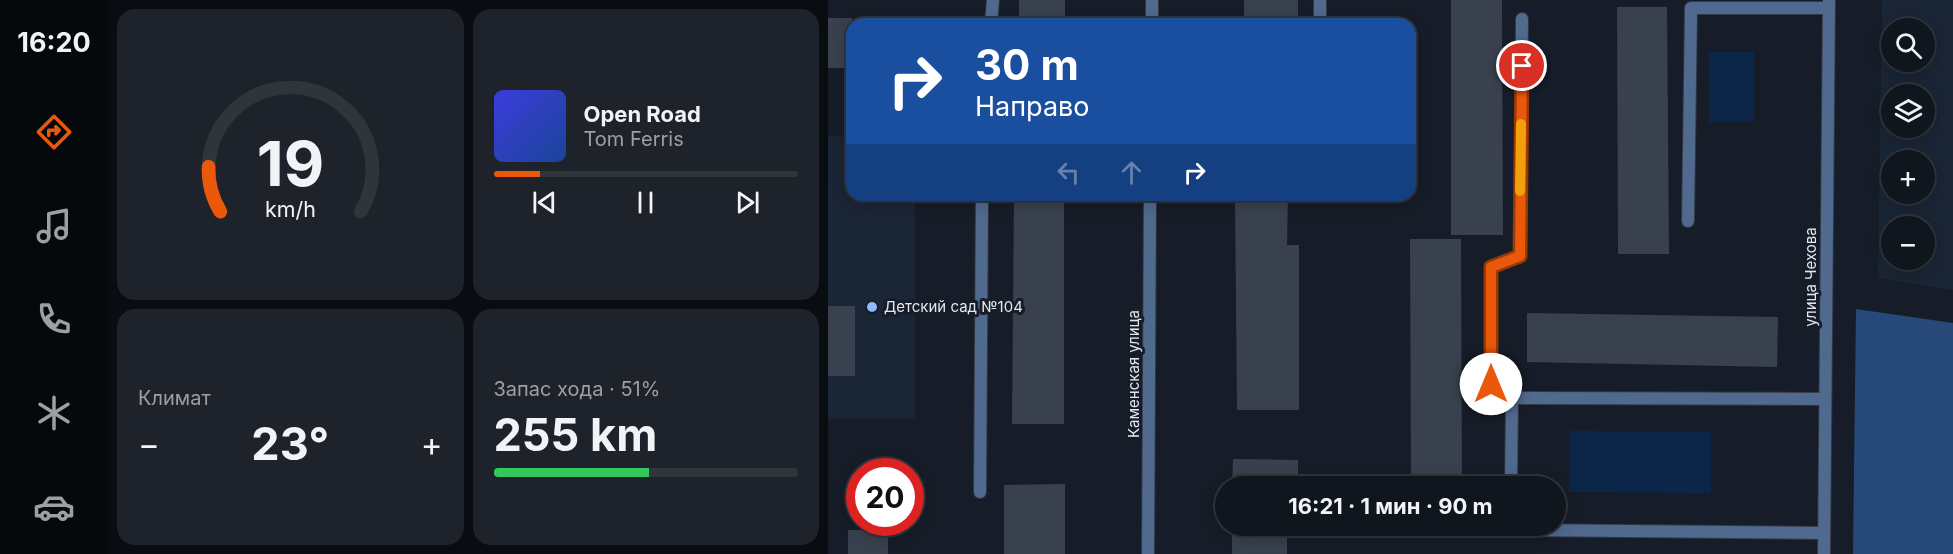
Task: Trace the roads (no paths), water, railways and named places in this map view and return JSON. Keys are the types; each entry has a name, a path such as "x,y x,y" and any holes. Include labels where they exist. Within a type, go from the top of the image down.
{"street":[{"path":"992,18 993,0"},
{"path":"1152,0 1152,18"},
{"path":"1320,0 1320,18"},
{"path":"1688,221 1691,8 1829,4"},
{"name":"улица Чехова","path":"1824,554 1829,4"},
{"path":"1522,19 1520,256 1491,267 1491,384 1512,398 1825,399"},
{"path":"980,492 981,201"},
{"name":"Каменская улица","path":"1148,554 1150,201"},
{"path":"1511,476 1512,398"},
{"path":"1566,528 1824,533"}],"place":[{"name":"Детский сад №104","path":"872,307"}]}
